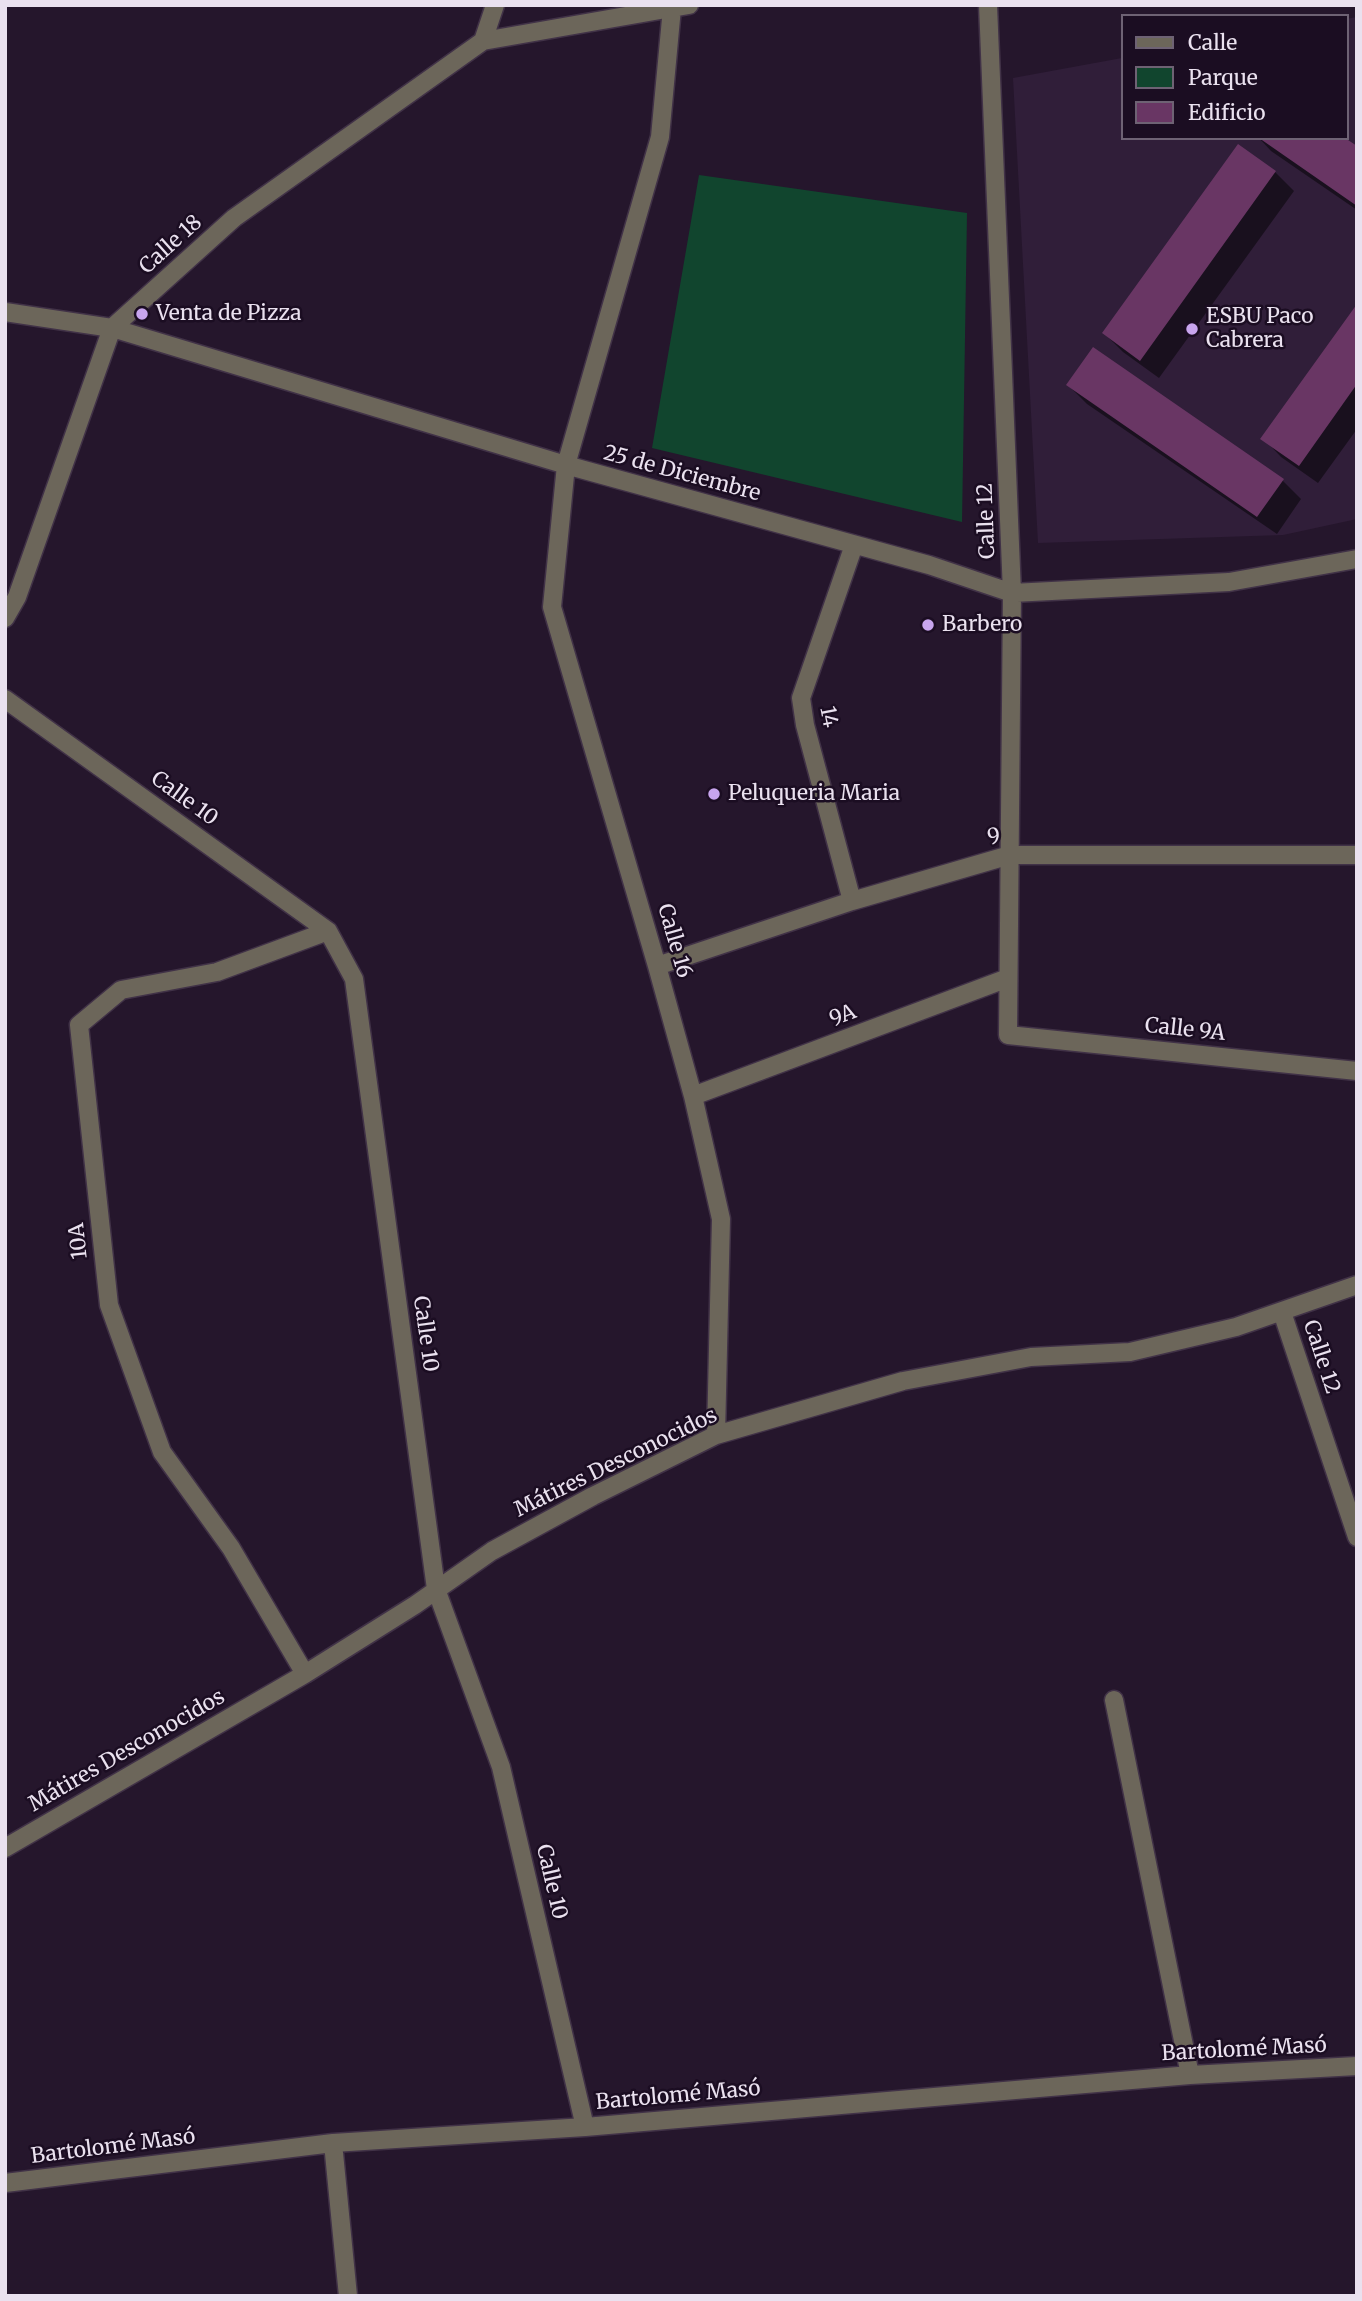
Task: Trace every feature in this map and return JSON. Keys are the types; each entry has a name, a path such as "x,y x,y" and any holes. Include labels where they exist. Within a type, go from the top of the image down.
{"street":[{"path":"495,5 483,41 681,7"},
{"name":"Calle 12","path":"988,5 1012,593 1008,1035"},
{"name":"Calle 16","path":"681,7 660,137 566,465 552,607 693,1096 721,1219 716,1435"},
{"name":"Calle 18","path":"5,618 17,597 112,328 234,218 483,41"},
{"name":"25 de Diciembre","path":"5,312 112,328 566,465 929,565 1012,593 1228,582 1357,559"},
{"name":"14","path":"852,901 805,725 801,698 854,545"},
{"name":"Calle 10","path":"5,699 328,931 354,979 436,1590 501,1767 584,2127"},
{"name":"9","path":"657,966 852,901 1010,856 1357,855"},
{"name":"10A","path":"305,1674 231,1548 162,1452 109,1306 79,1025 121,990 217,972 328,931"},
{"name":"9A","path":"693,1096 1008,978"},
{"name":"Calle 9A","path":"1008,1035 1357,1071"},
{"name":"Mátires Desconocidos","path":"5,1848 305,1674 436,1590 492,1550 716,1435 903,1381 1031,1357 1130,1352 1236,1327 1357,1285"},
{"name":"Calle 12","path":"1282,1312 1357,1537"},
{"path":"1114,1700 1190,2075"},
{"name":"Bartolomé Masó","path":"5,2183 333,2143 584,2127 1190,2075 1357,2066"},
{"path":"333,2143 348,2296"}],"shaded area":[{"name":"ESBU Paco Cabrera","path":"1357,17 1357,519 1283,535 1038,543 1013,78 1120,58 1120,140 1348,140 1348,19"}],"green space":[{"path":"699,175 967,213 962,522 652,448"}],"building":[{"path":"1262,140 1348,140 1357,146 1357,206"},
{"path":"1238,144 1276,171 1140,361 1102,333"},
{"path":"1357,304 1357,384 1299,466 1260,439"},
{"path":"1093,347 1284,479 1257,517 1066,385"}],"place":[{"name":"Venta de Pizza","path":"142,314"},
{"name":"ESBU Paco Cabrera","path":"1192,329"},
{"name":"Barbero","path":"928,625"},
{"name":"Peluqueria Maria","path":"714,794"}]}
